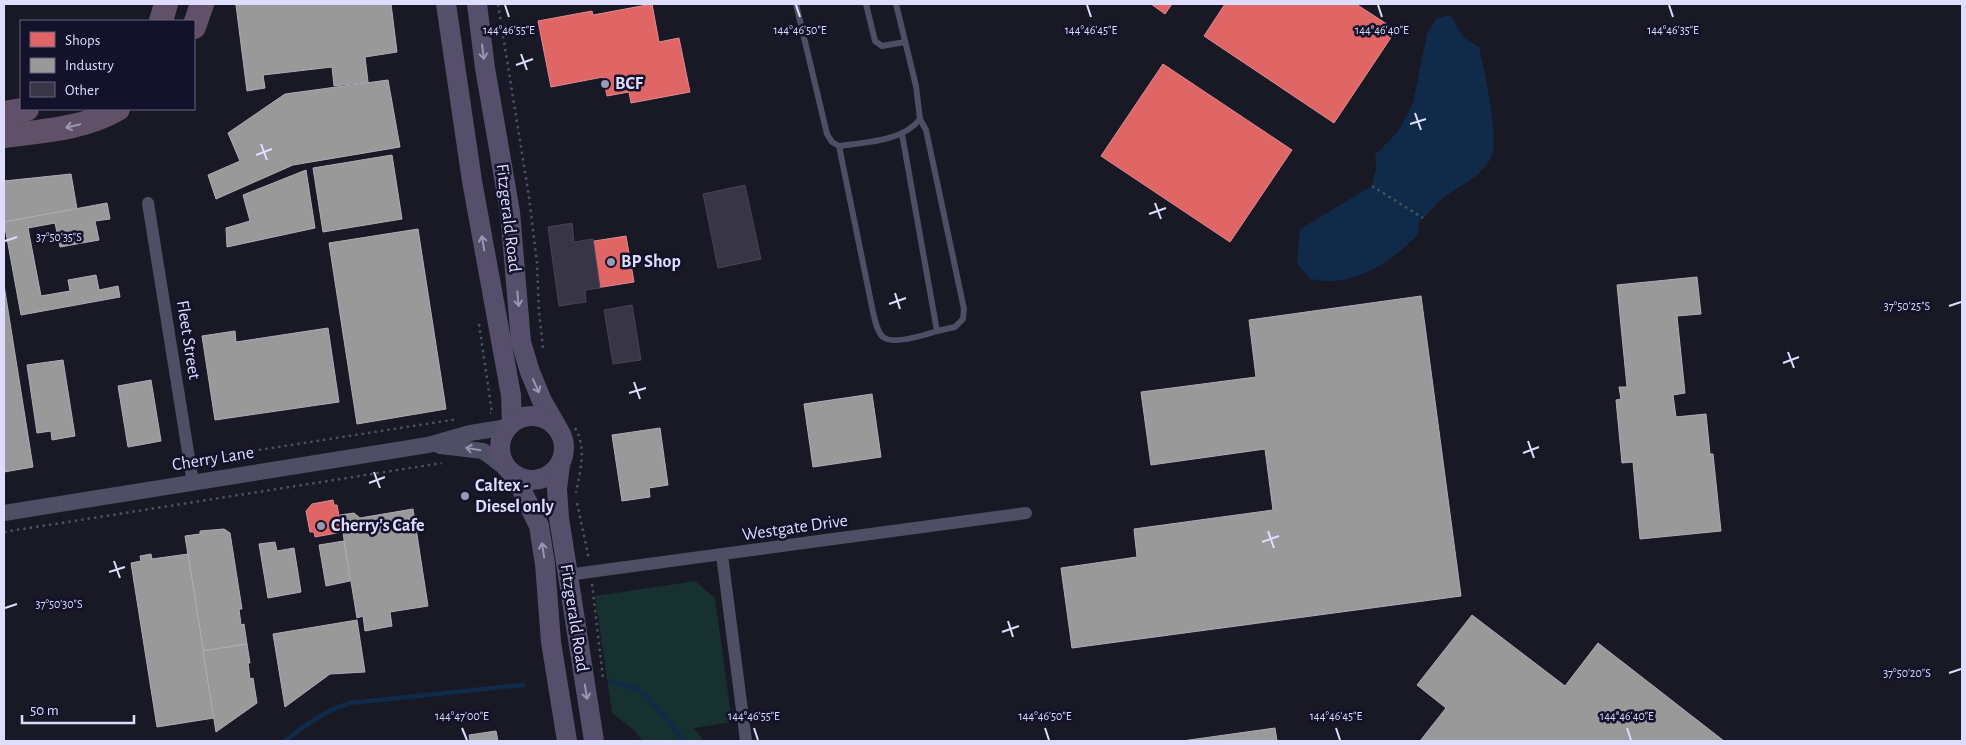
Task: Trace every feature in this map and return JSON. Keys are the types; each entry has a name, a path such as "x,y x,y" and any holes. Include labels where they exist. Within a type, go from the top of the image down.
{"highway":[{"path":"161,20 166,4"},
{"path":"195,24 202,4"},
{"path":"4,113 21,110"},
{"path":"4,136 75,126 116,110"}],"main road":[{"name":"Fitzgerald Road","path":"446,4 472,181 511,395 510,425"},
{"name":"Fitzgerald Road","path":"477,4 485,68 510,212 521,342 530,372 542,401 557,427"},
{"path":"530,416 540,416 549,420 557,427 562,436 564,454 560,464 546,477 526,479 514,474 505,464 501,455 500,445 503,435 510,425 521,418 530,416"},
{"name":"Fitzgerald Road","path":"560,464 557,489 567,575 594,741"},
{"name":"Fitzgerald Road","path":"514,474 539,526 546,564 551,642 567,741"}],"street":[{"name":"Fleet Street","path":"148,203 193,482"},
{"name":"Cherry Lane","path":"4,512 428,445 470,433 510,425"},
{"name":"Cherry Lane","path":"428,445 484,451 514,474"},
{"name":"Westgate Drive","path":"567,575 1026,514"},
{"path":"722,555 746,741"}],"lane":[{"path":"477,4 482,4"},
{"path":"796,4 827,134 832,142 839,146 902,134 914,127 920,119"},
{"path":"866,4 875,41 882,46 905,42"},
{"path":"839,146 878,330 882,336 888,340 893,340 910,338 954,327 963,319 964,309 926,130 920,119 916,86 896,4"},
{"path":"902,134 937,331"}],"path":[{"path":"1372,186 1423,218"},
{"path":"479,324 492,413 486,414"},
{"path":"190,461 464,418"},
{"path":"4,532 446,462"},
{"path":"579,517 590,572 603,679"}],"green space":[{"path":"695,581 715,598 732,722 694,728 704,741 643,741 634,730 612,713 595,596"}],"water":[{"path":"1450,15 1464,38 1479,47 1494,136 1491,158 1481,171 1435,205 1419,222 1418,234 1381,265 1347,279 1323,281 1311,279 1297,264 1300,229 1372,186 1376,168 1375,155 1398,132 1413,103 1427,34 1437,18"}],"building: Shops":[{"path":"652,4 659,42 679,38 690,92 631,103 629,92 607,96 603,77 551,87 538,21 592,11 593,15"},
{"path":"1151,4 1172,4 1165,14"},
{"path":"1225,4 1356,4 1396,30 1334,123 1204,36"},
{"path":"1163,64 1292,150 1230,242 1101,156"},
{"name":"BP Shop","path":"626,236 634,282 596,288 588,242"},
{"path":"333,500 334,505 337,505 342,532 315,537 314,532 310,532 306,511 312,504"}],"building: Industry":[{"path":"391,4 397,52 365,57 368,82 334,86 332,67 263,75 265,88 247,91 236,5"},
{"path":"388,80 400,147 293,165 216,199 208,175 240,161 228,133 285,94"},
{"path":"392,155 402,219 323,232 313,168"},
{"path":"306,170 315,228 227,247 226,228 250,221 243,195"},
{"path":"71,174 77,209 4,222 4,181"},
{"path":"107,203 110,219 95,221 99,240 60,247 55,223 28,228 41,296 70,291 68,280 96,275 99,290 118,286 120,297 21,315 4,222"},
{"path":"418,229 446,409 357,424 329,243"},
{"path":"1697,277 1701,314 1677,316 1685,393 1673,395 1676,417 1706,414 1710,454 1713,454 1721,531 1640,539 1633,462 1622,463 1616,400 1621,399 1619,387 1627,387 1617,285"},
{"path":"4,285 33,467 4,472"},
{"path":"1421,296 1461,596 1072,648 1061,568 1137,557 1134,529 1273,510 1265,449 1151,465 1141,392 1256,377 1249,320"},
{"path":"328,328 339,402 215,420 202,336 235,331 236,342"},
{"path":"63,360 75,436 52,440 51,431 37,433 27,365"},
{"path":"151,380 161,441 128,447 118,386"},
{"path":"872,394 881,457 813,467 804,404"},
{"path":"660,428 668,485 649,488 650,497 622,501 612,435"},
{"path":"413,509 428,606 390,612 392,626 365,631 363,616 357,618 340,515 354,513 360,518"},
{"path":"224,529 230,533 242,609 239,609 241,625 244,624 247,644 203,651 185,536 200,534 200,531"},
{"path":"344,541 350,581 326,586 319,545"},
{"path":"275,542 277,551 294,548 301,592 268,598 259,544"},
{"path":"151,554 152,559 188,554 214,718 157,727 131,563 141,561 140,556"},
{"path":"1472,615 1565,686 1598,643 1724,741 1420,741 1446,708 1417,685"},
{"path":"357,620 365,672 330,674 285,707 273,634"},
{"path":"247,644 250,679 253,678 257,703 216,732 203,651"},
{"path":"1275,728 1277,741 1182,741"},
{"path":"496,731 498,741 470,741 469,735"}],"building: Other":[{"path":"745,185 761,259 718,268 703,194"},
{"path":"572,223 574,242 593,239 600,288 585,290 586,302 559,306 548,227"},
{"path":"632,305 641,360 613,364 604,310"}],"waterway":[{"path":"610,681 636,688 647,696 684,741"},
{"path":"285,741 316,719 350,703 523,685"}],"place":[{"name":"BCF","path":"605,84"},
{"name":"BP Shop","path":"611,262"},
{"name":"Caltex - Diesel only","path":"465,496"},
{"name":"Cherry's Cafe","path":"321,526"}]}
